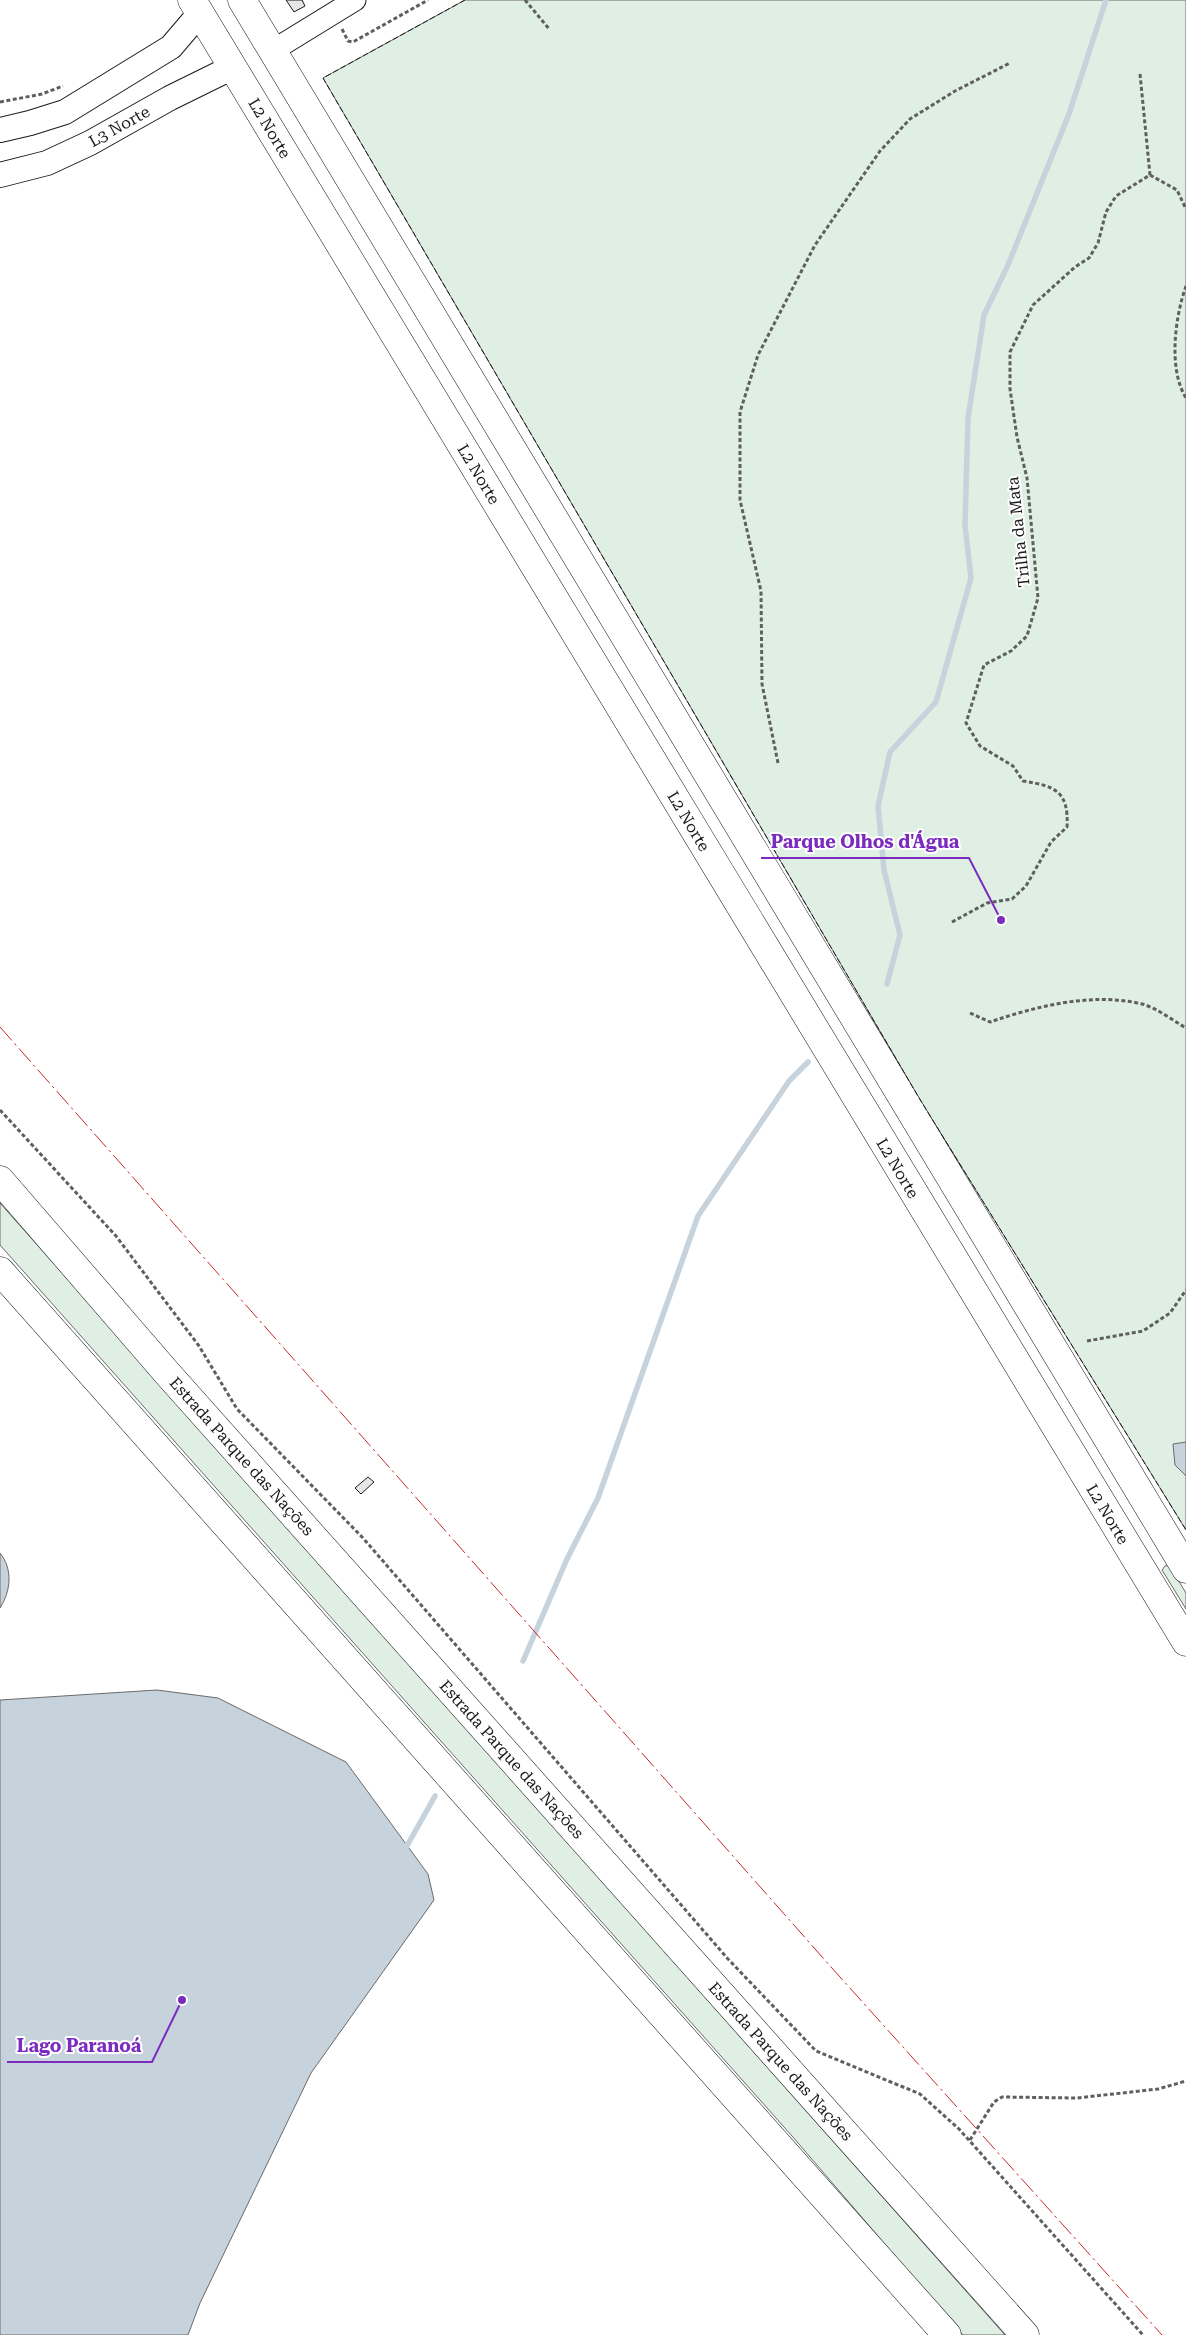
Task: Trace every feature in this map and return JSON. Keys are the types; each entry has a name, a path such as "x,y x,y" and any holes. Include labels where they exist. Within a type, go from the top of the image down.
{"main road":[{"path":"242,0 1186,1569"},
{"path":"0,130 64,112 171,47 196,6"},
{"name":"L2 Norte","path":"196,6 1186,1642"},
{"name":"L3 Norte","path":"0,175 47,163 90,143 170,98 233,67"},
{"name":"Estrada Parque das Nações","path":"0,1180 181,1388 1025,2335"},
{"path":"0,1271 947,2335"},
{"path":"1137,1562 1170,1543"}],"street":[{"path":"272,51 355,0"}],"path":[{"path":"333,14 348,41 353,42 428,0"},
{"path":"524,0 550,30"},
{"path":"778,763 762,684 761,591 740,500 740,412 758,355 815,245 880,151 910,119 955,91 1010,63"},
{"path":"1140,74 1150,175 1177,190 1186,208"},
{"path":"0,102 42,94 72,82"},
{"name":"Trilha da Mata","path":"952,922 986,903 1012,899 1026,886 1051,842 1067,827 1068,810 1061,794 1043,784 1023,781 1012,766 980,746 966,723 984,665 1012,651 1027,636 1038,598 1027,478 1017,437 1010,389 1010,352 1033,305 1075,267 1089,258 1098,243 1106,212 1116,196 1150,175"},
{"path":"1186,286 1180,304 1175,348 1181,390 1186,398"},
{"path":"970,1013 990,1022 1028,1009 1105,998 1143,1005 1186,1028"},
{"path":"0,1110 116,1236 199,1346 237,1409 364,1538 728,1959 816,2051 920,2094 970,2140 1143,2335"},
{"path":"1087,1341 1144,1331 1170,1313 1186,1290"},
{"path":"970,2140 994,2102 1002,2097 1077,2098 1158,2089 1186,2081"}],"green space":[{"path":"465,0 1186,0 1186,1530 919,1098 323,78"},
{"path":"0,1203 1005,2335 963,2335 792,2136 0,1245"},
{"path":"1169,1565 1186,1593 1186,1609 1162,1570 1165,1566"}],"shaded area":[{"path":"1186,1442 1186,1476 1175,1465 1173,1444"},
{"path":"0,1553 7,1566 9,1580 4,1601 0,1608"},
{"path":"157,1690 218,1698 346,1762 428,1874 434,1900 311,2073 200,2303 188,2335 0,2335 0,1700"}],"building":[{"path":"286,0 302,0 305,6 294,12"},
{"path":"368,1477 374,1482 361,1494 355,1488"}],"waterway":[{"path":"887,984 900,935 884,870 878,806 890,752 936,702 971,578 965,525 968,418 984,315 1008,265 1069,114 1106,0"},
{"path":"523,1661 567,1559 598,1498 698,1216 789,1081 808,1062"},
{"path":"403,1853 435,1796"}],"fence":[{"path":"465,0 323,78 919,1098 1186,1530"}],"power":[{"path":"0,1027 831,1967 1162,2335"}],"place":[{"name":"Parque Olhos d'Água","path":"1001,920"},
{"name":"Lago Paranoá","path":"182,2000"}]}
